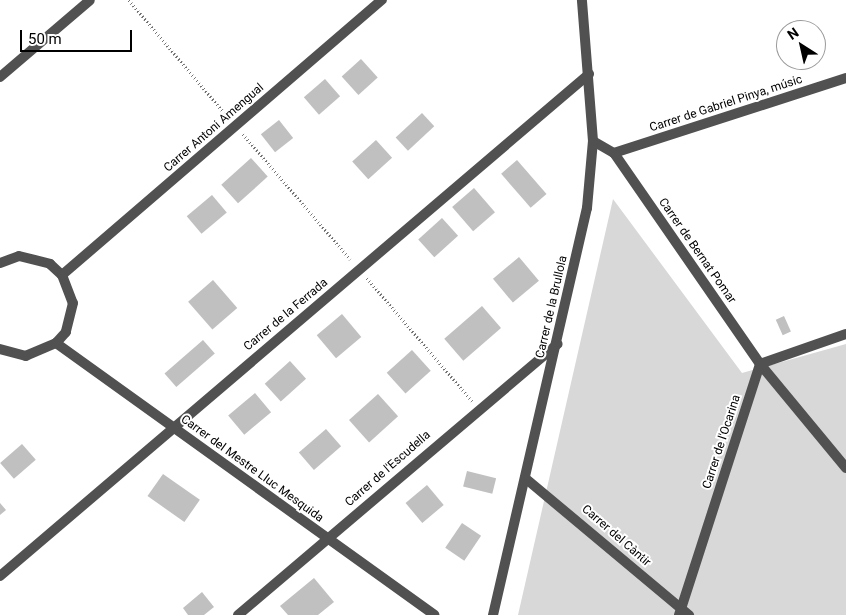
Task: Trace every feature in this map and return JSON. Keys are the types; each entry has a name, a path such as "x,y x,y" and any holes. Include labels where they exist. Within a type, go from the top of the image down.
{"street":[{"path":"0,77 90,0"},
{"name":"Carrer Antoni Amengual","path":"62,274 382,0"},
{"name":"Carrer de la Brullola","path":"493,615 587,208 593,141 582,0"},
{"name":"Carrer de la Ferrada","path":"0,576 172,427 589,74"},
{"name":"Carrer de Gabriel Pinya, músic","path":"614,153 846,78"},
{"path":"593,141 614,153"},
{"name":"Carrer de Bernat Pomar","path":"614,153 760,364 846,468"},
{"path":"0,262 35,257 62,274 73,302 72,318 56,344 26,356 0,349"},
{"path":"760,364 846,334"},
{"name":"Carrer del Mestre Lluc Mesquida","path":"56,344 434,615"},
{"name":"Carrer de l'Escudella","path":"238,615 556,344"},
{"name":"Carrer de l'Ocarina","path":"683,613 760,364"},
{"name":"Carrer del Càntir","path":"525,478 683,613"}],"path":[{"path":"129,0 229,117"},
{"path":"242,133 350,258"},
{"path":"361,271 473,402"}],"shaded area":[{"path":"613,199 742,373 846,344 846,615 518,615"}],"building":[{"path":"361,59 378,78 358,95 342,76"},
{"path":"325,79 340,96 319,115 304,97"},
{"path":"422,113 434,126 408,151 396,138"},
{"path":"279,120 293,138 275,152 261,134"},
{"path":"376,140 392,158 368,179 352,161"},
{"path":"251,158 268,177 238,203 221,185"},
{"path":"517,160 547,194 531,208 501,174"},
{"path":"474,188 495,212 473,231 452,207"},
{"path":"212,195 227,213 202,234 187,216"},
{"path":"442,218 458,236 434,257 418,239"},
{"path":"519,257 539,281 513,303 493,279"},
{"path":"213,280 237,308 212,330 188,302"},
{"path":"482,306 501,328 463,361 444,339"},
{"path":"342,314 361,337 336,358 317,335"},
{"path":"784,316 791,332 783,335 776,320"},
{"path":"203,340 215,354 176,387 165,373"},
{"path":"412,350 431,371 405,394 387,373"},
{"path":"290,361 306,379 281,402 265,384"},
{"path":"255,393 271,412 244,435 228,415"},
{"path":"378,394 398,416 369,442 349,420"},
{"path":"326,429 341,446 314,470 299,453"},
{"path":"22,444 36,460 14,479 0,463"},
{"path":"467,471 496,478 492,494 463,487"},
{"path":"163,474 200,500 184,522 148,496"},
{"path":"427,485 444,505 422,523 406,503"},
{"path":"0,503 6,510 0,515"},
{"path":"462,523 481,536 464,561 445,548"},
{"path":"314,578 334,602 318,615 288,615 280,606"},
{"path":"202,592 214,607 204,615 188,615 183,608"}]}
